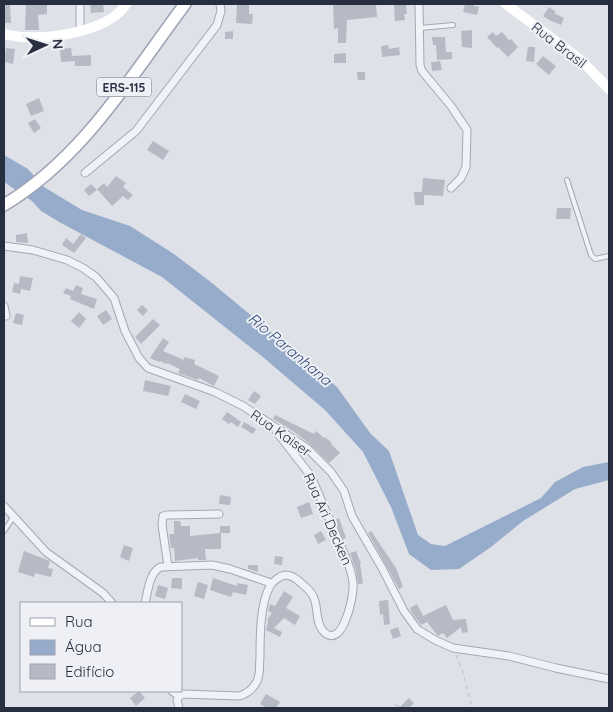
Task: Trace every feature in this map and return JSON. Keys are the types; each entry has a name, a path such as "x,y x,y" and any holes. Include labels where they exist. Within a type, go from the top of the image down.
{"main road":[{"name":"ERS-115","path":"4,205 58,166 88,133 134,76 185,4"}],"street":[{"path":"80,4 80,30"},
{"path":"85,173 136,131 217,25 221,11 220,4"},
{"path":"419,4 420,65 422,71 451,106 467,130 466,167 461,178 451,188"},
{"name":"Rua Brasil","path":"506,4 582,61 609,89"},
{"path":"4,34 23,38 54,36 97,26 113,18 127,5"},
{"name":"Rua Kaiser","path":"4,246 33,250 67,260 83,268 96,277 114,298 124,331 139,358 148,368 215,392 243,406 306,448 331,472 344,490 352,516 404,611 417,628 435,640 453,648 509,656 609,679"},
{"path":"4,306 6,316"},
{"name":"Rua Ari Decken","path":"271,583 287,575 297,579 312,594 320,626 323,630 331,636 340,631 349,609 353,578 311,476 273,427"},
{"path":"4,506 46,552 103,593 111,602"},
{"path":"168,566 162,525 163,516 219,514"},
{"path":"145,602 155,570 161,567 212,565 271,583 261,620 257,682 247,693 239,696 183,694 179,696"},
{"path":"173,692 179,696"},
{"path":"179,696 177,700 179,708"}],"lane":[{"path":"420,28 453,25"},
{"path":"566,180 591,255 595,259 609,256"},
{"path":"4,531 14,516"}],"path":[{"path":"453,648 463,672 472,708"},
{"path":"397,708 396,703 401,708"}],"water":[{"name":"Rio Paranhana","path":"4,155 28,169 44,187 82,210 130,226 174,254 212,283 337,387 370,433 389,451 418,535 431,544 445,546 541,498 555,482 583,467 609,462 609,480 575,489 523,521 491,547 459,569 431,570 409,554 391,507 363,452 325,410 264,358 162,277 41,211 32,201 4,182"}],"building":[{"path":"4,4 10,4 11,23 4,23"},
{"path":"26,4 47,4 47,14 38,15 39,30 25,30"},
{"path":"90,4 103,4 104,12 91,13"},
{"path":"237,4 249,4 249,14 253,14 252,24 236,23"},
{"path":"333,4 376,4 377,17 347,20 346,43 338,43 338,28 334,29"},
{"path":"394,4 406,4 407,14 404,14 405,20 395,21"},
{"path":"465,4 474,4 474,6 479,7 477,15 463,12"},
{"path":"549,7 556,12 554,13 564,18 561,25 543,16"},
{"path":"472,30 472,48 462,47 461,31"},
{"path":"233,31 233,39 225,39 225,32"},
{"path":"493,32 496,36 502,32 518,47 508,57 487,37"},
{"path":"432,37 445,37 446,52 452,52 452,59 437,60 436,45 433,45"},
{"path":"388,45 389,49 399,47 400,55 382,57 381,46"},
{"path":"528,47 535,47 534,62 526,61"},
{"path":"6,48 15,49 13,64 4,62"},
{"path":"71,48 72,56 91,55 91,66 75,66 75,61 61,62 60,49"},
{"path":"346,53 346,63 334,63 334,54"},
{"path":"543,56 556,66 549,75 536,64"},
{"path":"440,61 442,70 432,71 431,62"},
{"path":"357,72 365,72 365,80 358,80"},
{"path":"39,98 44,111 31,116 26,104"},
{"path":"35,119 41,128 34,133 28,123"},
{"path":"153,141 169,151 163,160 147,150"},
{"path":"116,176 126,183 123,187 133,195 128,200 123,196 112,206 97,189 104,183 107,187"},
{"path":"423,178 445,180 443,196 424,195 424,205 415,205 414,192 422,192"},
{"path":"91,184 97,190 89,196 84,190"},
{"path":"557,208 571,208 570,219 556,219"},
{"path":"27,233 28,243 16,242 16,235"},
{"path":"81,234 86,238 74,253 62,245 66,238 73,244"},
{"path":"20,276 33,278 30,291 21,289 20,294 12,292 14,283 19,284"},
{"path":"76,285 83,288 81,294 97,299 94,309 70,299 71,296 63,293 66,288 73,291"},
{"path":"142,305 148,310 143,316 137,310"},
{"path":"106,310 112,319 103,325 97,316"},
{"path":"79,312 86,319 79,328 71,321"},
{"path":"16,313 24,315 22,325 13,323"},
{"path":"153,319 160,325 141,344 135,337"},
{"path":"163,338 169,342 163,351 184,360 184,357 195,360 194,364 219,376 214,386 199,378 198,380 178,373 180,369 150,358"},
{"path":"145,380 171,386 168,396 143,391"},
{"path":"254,391 261,396 255,404 248,400"},
{"path":"185,394 200,401 196,409 181,402"},
{"path":"227,412 241,422 238,427 222,419"},
{"path":"275,415 314,434 316,431 332,443 340,453 329,463 310,444 273,419"},
{"path":"244,422 256,429 253,434 241,427"},
{"path":"220,495 231,497 230,505 219,504"},
{"path":"309,502 313,514 301,518 297,507"},
{"path":"339,518 346,538 343,539 335,520"},
{"path":"174,521 180,521 181,526 190,526 190,536 220,533 220,526 230,526 230,533 221,533 221,549 205,549 206,560 198,560 198,558 175,561 174,548 171,548 169,534 174,534"},
{"path":"321,531 326,540 318,544 314,535"},
{"path":"371,531 396,568 403,587 399,589 368,533"},
{"path":"124,545 133,548 129,561 120,557"},
{"path":"24,551 50,561 48,568 53,569 51,577 35,573 34,577 18,572"},
{"path":"356,551 361,564 363,583 361,584 358,584 350,553"},
{"path":"275,556 283,557 282,565 274,564"},
{"path":"248,565 258,565 258,572 248,569"},
{"path":"172,578 182,578 182,589 171,588"},
{"path":"213,578 237,586 237,583 248,585 246,595 233,592 231,597 210,590"},
{"path":"198,582 208,585 204,599 194,596"},
{"path":"158,585 168,588 165,599 155,596"},
{"path":"284,591 293,597 286,608 300,616 295,625 284,618 274,628 282,632 280,637 266,630 267,620 272,613 268,611 270,604 275,606"},
{"path":"388,600 390,624 384,625 383,614 380,615 379,601"},
{"path":"417,604 423,616 446,605 453,620 466,619 468,632 462,633 461,627 447,638 443,633 438,636 427,622 421,625 412,613 410,608"},
{"path":"398,627 401,636 393,639 390,630"},
{"path":"140,692 145,698 136,706 130,698"},
{"path":"266,694 280,702 276,708 267,708 260,704"},
{"path":"409,698 414,703 409,708 399,708"}]}
